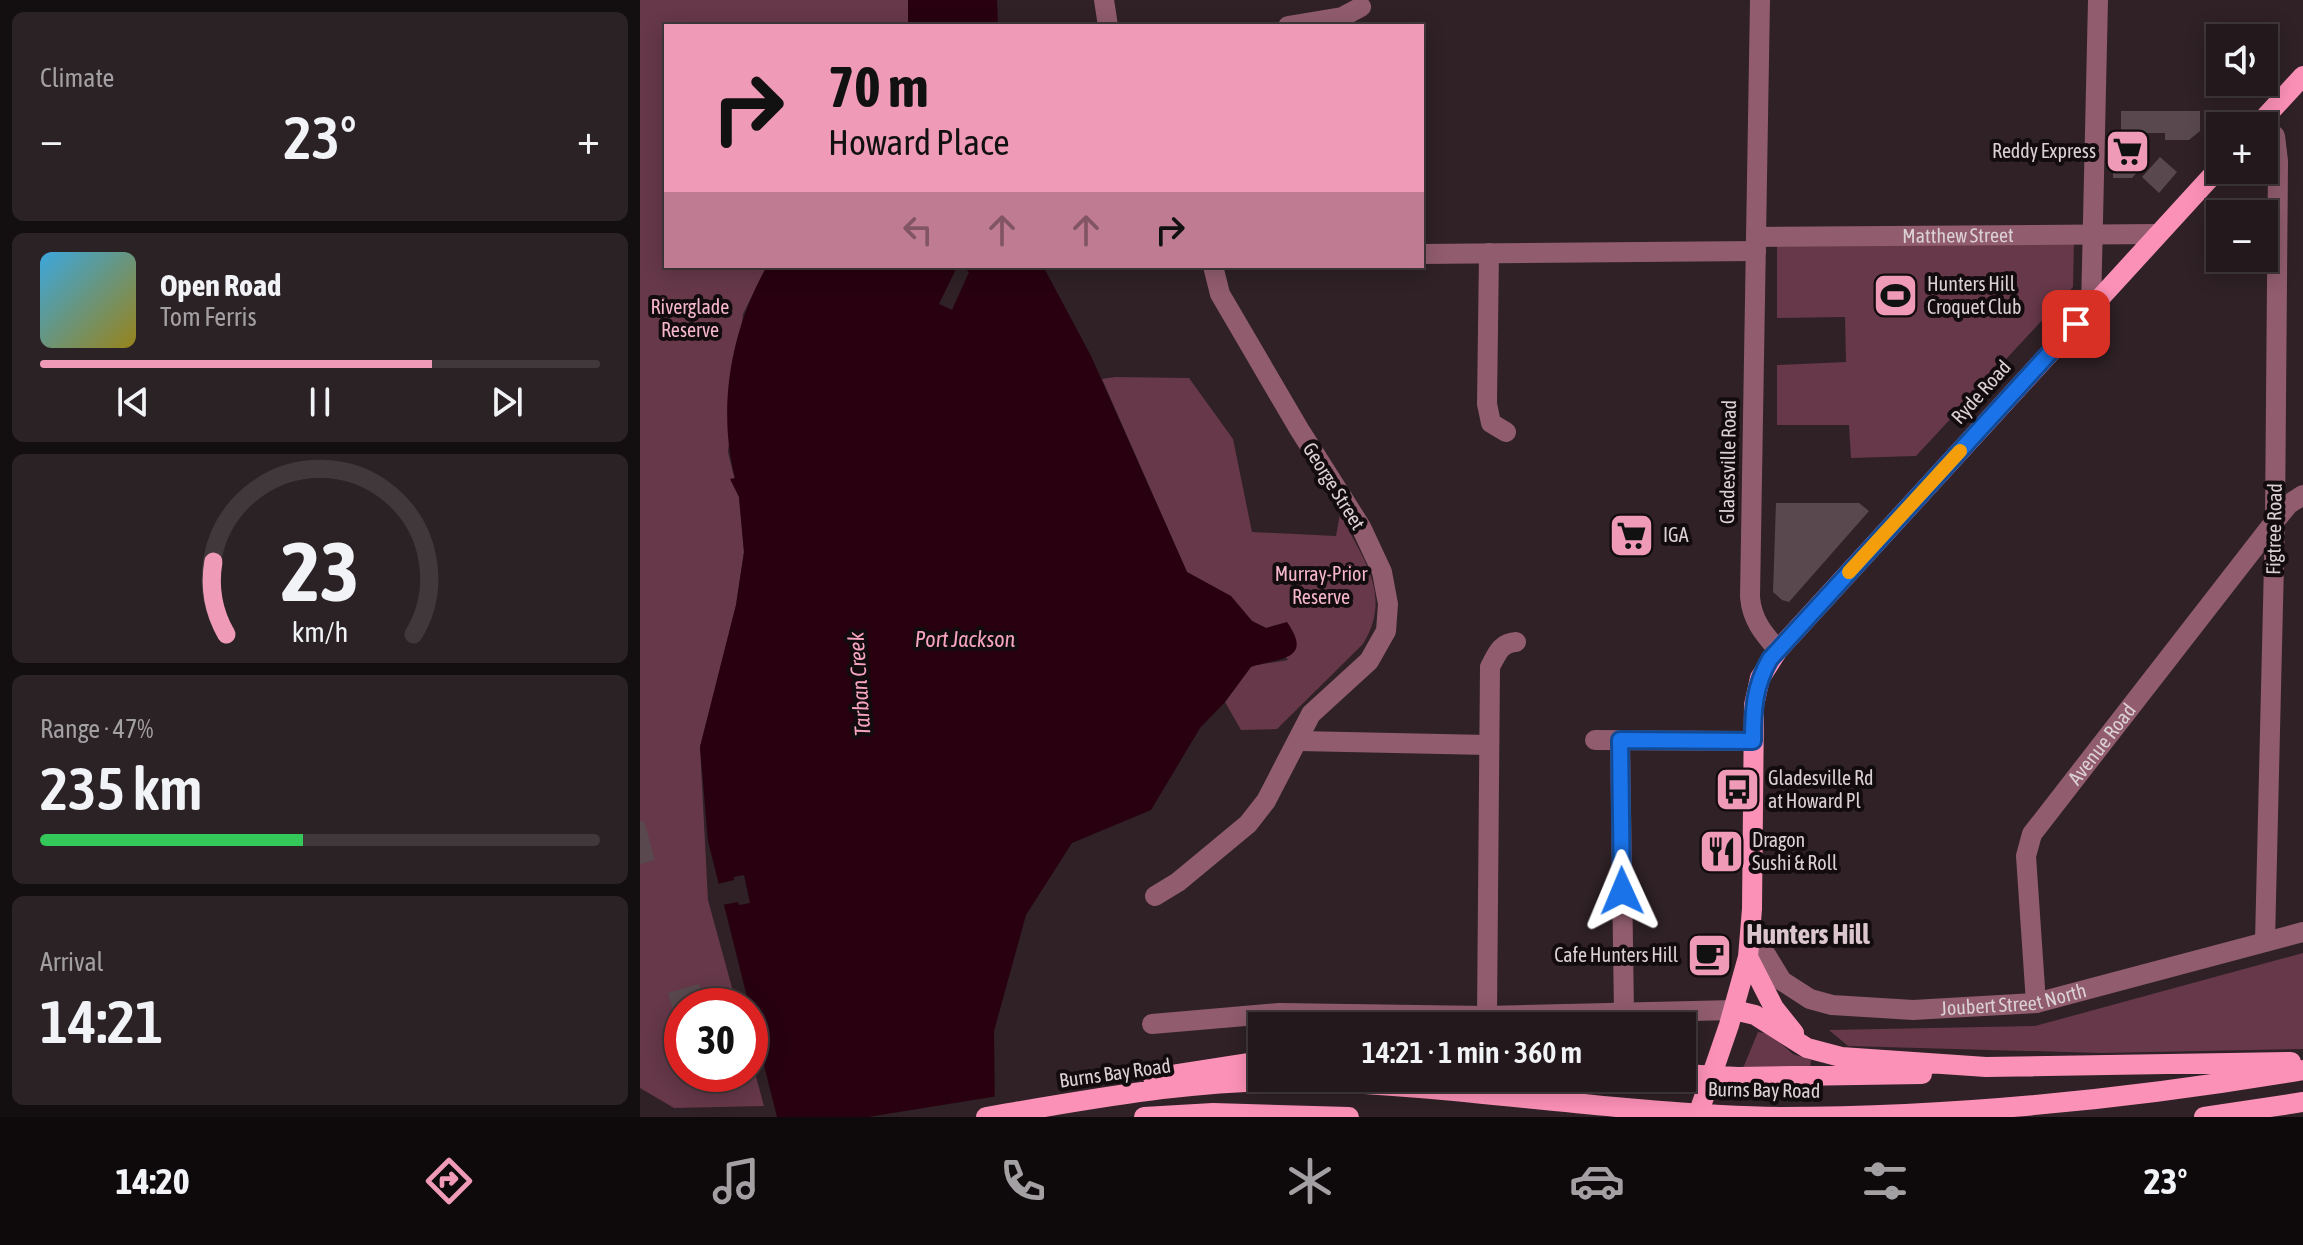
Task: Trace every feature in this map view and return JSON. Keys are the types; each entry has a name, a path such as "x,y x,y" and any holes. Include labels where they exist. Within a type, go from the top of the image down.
{"main road":[{"path":"2270,112 2303,76"},
{"name":"Ryde Road","path":"1778,650 2206,182"},
{"path":"1697,1117 1734,1010 1748,957 1757,688 1764,670 1778,650"},
{"path":"1748,957 1774,1008 1807,1048"},
{"path":"1734,1010 1755,1015 1807,1048 1841,1057 1986,1067 2303,1062"},
{"path":"1085,1100 1152,1078 1248,1063"},
{"path":"1696,1078 1710,1081 1933,1074 1986,1067"},
{"name":"Burns Bay Road","path":"986,1117 1085,1100 1200,1086 1307,1081 1684,1113 1781,1117 1840,1115 1987,1109 2203,1087 2303,1070"},
{"path":"2204,1117 2303,1102"},
{"path":"1144,1117 1213,1113 1349,1117"},
{"path":"2292,1117 2303,1114"}],"street":[{"path":"1104,0 1108,24"},
{"name":"Gladesville Road","path":"1760,0 1750,597 1759,629 1778,650"},
{"path":"2091,308 2098,0"},
{"path":"1300,24 1342,17 1361,7"},
{"name":"Figtree Road","path":"2265,942 2275,521 2278,184"},
{"name":"Matthew Street","path":"1424,254 2092,233 2158,234"},
{"path":"1489,253 1487,404 1491,423 1506,432"},
{"name":"George Street","path":"1155,896 1178,882 1248,824 1266,801 1311,714 1369,661 1386,631 1388,604 1382,572 1361,527 1220,294 1214,268"},
{"name":"Avenue Road","path":"2036,1003 2026,856 2032,834 2275,521 2289,504 2303,495"},
{"path":"1487,1012 1490,667 1500,647 1507,642 1516,642"},
{"path":"1595,740 1753,741"},
{"path":"1620,740 1624,1012"},
{"path":"1299,741 1488,745"},
{"name":"Joubert Street North","path":"1751,930 1782,981 1810,999 1832,1005 1913,1010 2036,1003 2303,932"},
{"path":"1661,1012 1734,1010"},
{"path":"1152,1024 1248,1016"}],"green space":[{"name":"Riverglade Reserve","path":"640,0 908,0 908,24 664,24 664,268 766,268 743,314 728,452 739,497 744,552 736,605 700,747 708,900 732,988 664,988 664,1092 760,1092 764,1106 674,1108 640,1088"},
{"path":"2074,239 2073,287 1916,456 1851,458 1849,425 1777,425 1777,365 1846,362 1845,317 1777,318 1777,243"},
{"name":"Murray-Prior Reserve","path":"1189,378 1233,439 1252,532 1336,536 1340,514 1365,562 1375,593 1375,609 1372,626 1363,644 1277,729 1241,730 1225,702 1251,666 1288,660 1266,628 1252,621 1231,597 1187,572 1102,379"},
{"path":"2303,953 2303,1049 2101,1053 1848,1046 1829,1030 2035,1026"},
{"path":"1758,1032 1770,1034 1793,1054 1811,1060 1810,1070 1743,1068"}],"water":[{"path":"908,0 997,0 998,24 908,24"},
{"name":"Port Jackson","path":"766,268 1044,268 1091,356 1187,572 1231,596 1252,621 1266,628 1287,622 1295,635 1295,651 1281,659 1251,667 1225,702 1200,728 1151,810 1072,843 1026,915 994,1031 995,1117 777,1117 768,1081 768,988 745,988 708,841 700,747 736,605 744,552 739,497 730,479 735,478 727,424 731,369 744,316"}],"pier":[{"path":"957,268 969,268 952,310 939,304"},
{"path":"744,875 750,903 722,905 718,884"},
{"path":"998,1096 999,1117 868,1117"}],"building":[{"path":"2121,111 2200,111 2200,131 2189,140 2165,140 2165,133 2140,133 2141,168 2132,178 2113,178 2113,133 2121,133"},
{"path":"2160,157 2177,172 2159,193 2142,177"},
{"path":"1776,503 1859,503 1869,511 1789,602 1773,592"},
{"path":"640,821 644,821 655,860 640,864"}],"slow traffic":[{"path":"1849,572 1960,451"}],"place":[{"name":"Reddy Express","path":"2127,151"},
{"name":"Hunters Hill Croquet Club","path":"1896,295"},
{"name":"IGA","path":"1632,535"},
{"name":"Gladesville Rd at Howard Pl","path":"1737,789"},
{"name":"Dragon Sushi & Roll","path":"1721,851"},
{"name":"Cafe Hunters Hill","path":"1709,955"}],"district":[{"name":"Hunters Hill","path":"1808,934"}],"route":[{"path":"1622,891 1620,740 1753,741 1755,696 1770,659 2076,324"}],"water label":[{"name":"Tarban Creek","path":"859,684"}]}
